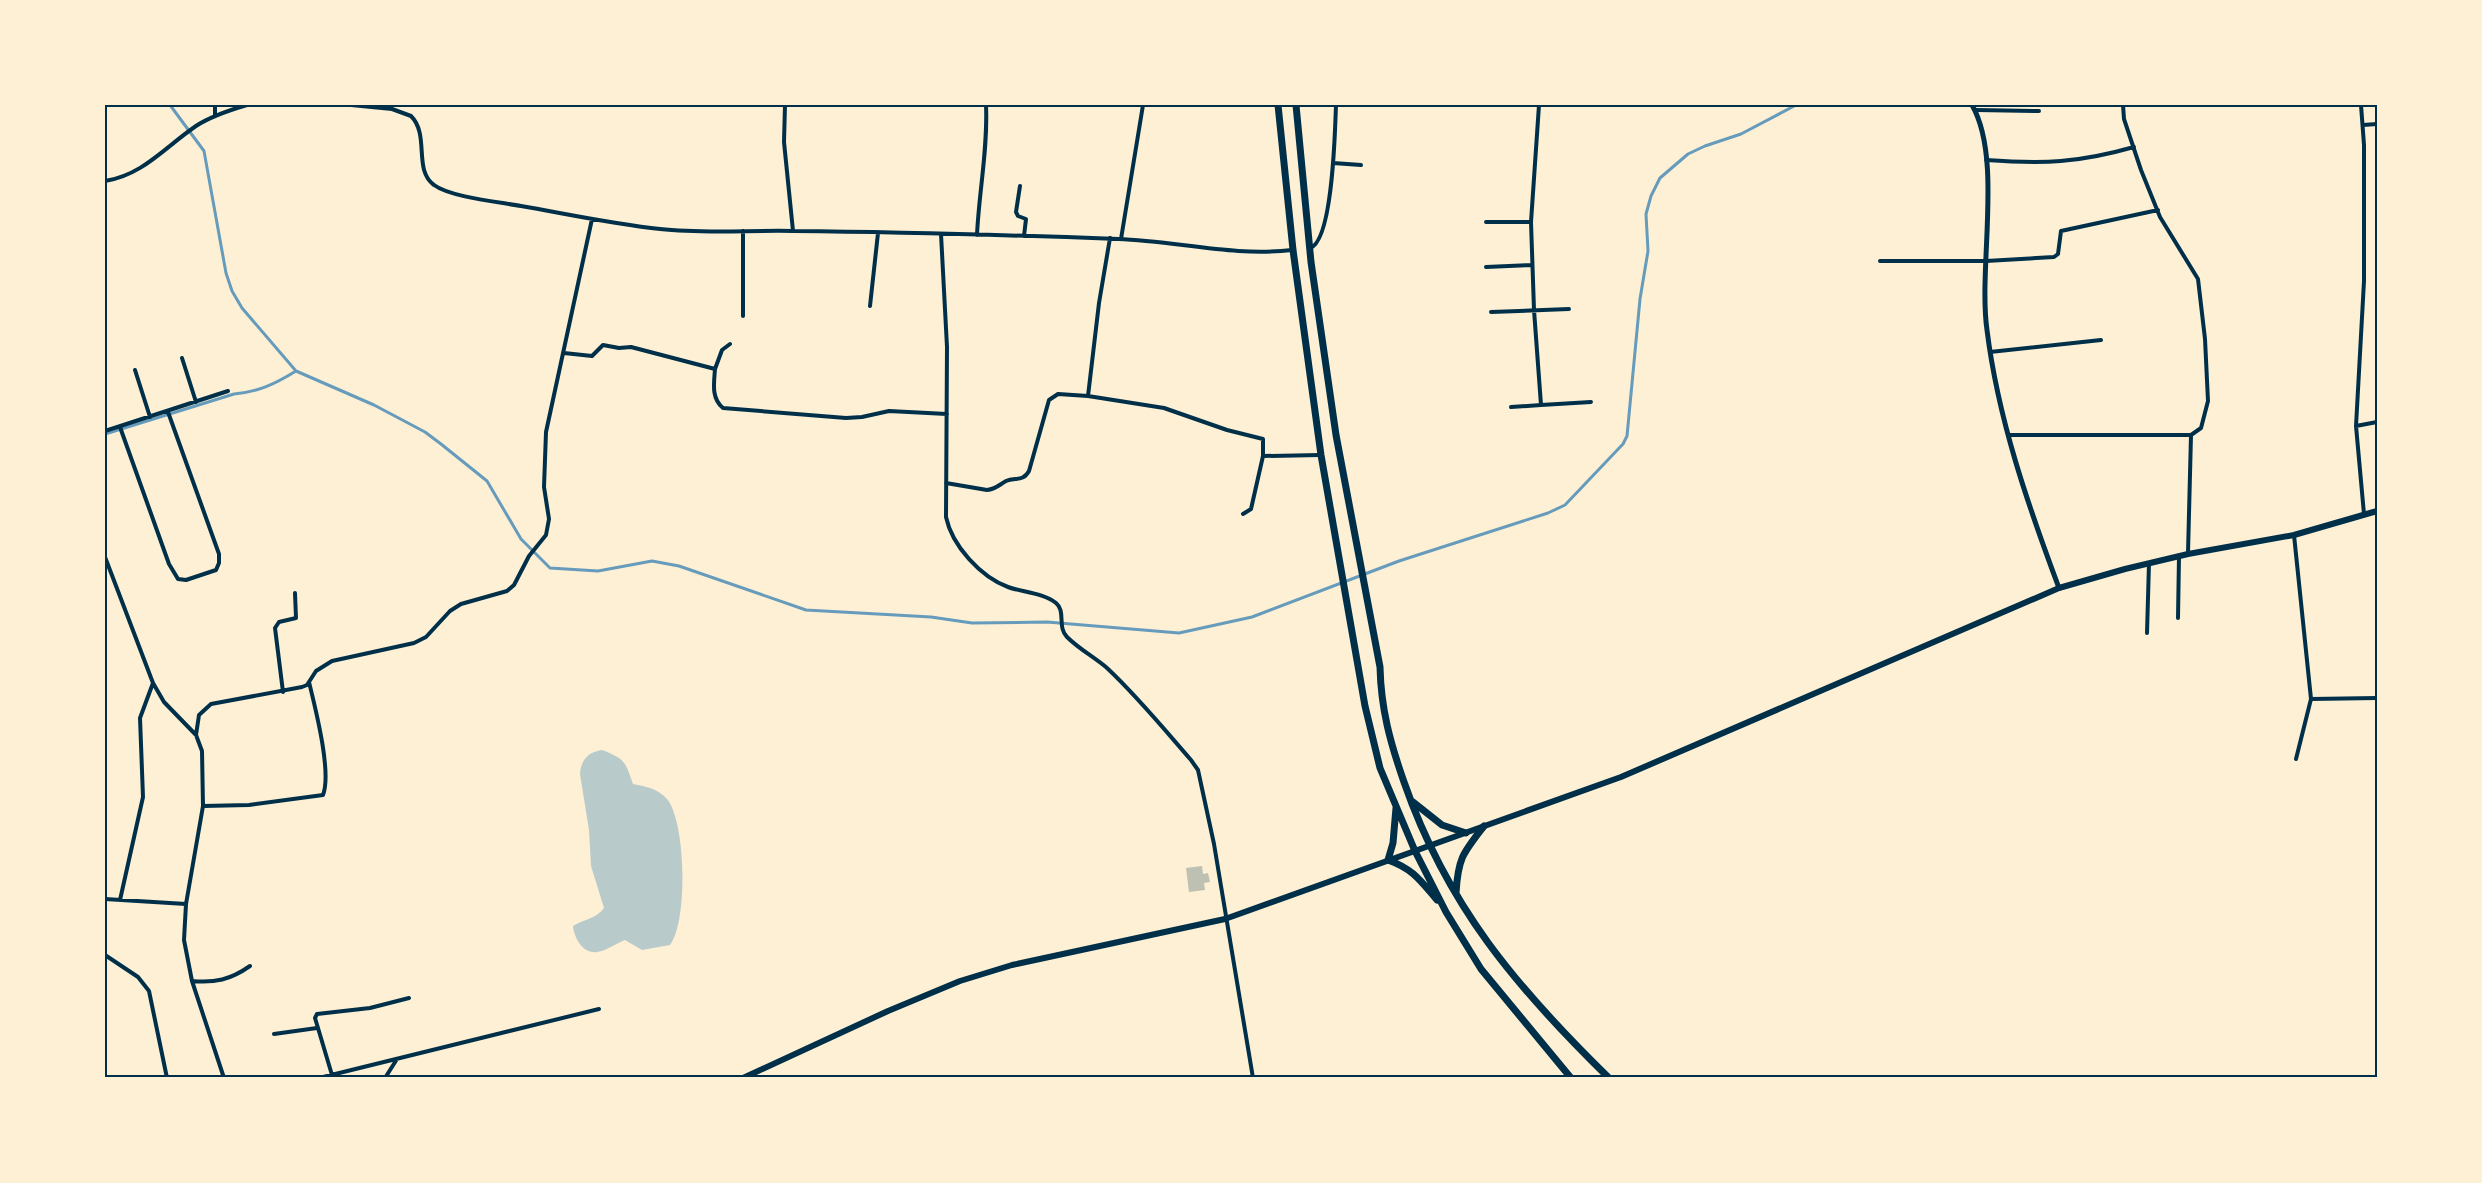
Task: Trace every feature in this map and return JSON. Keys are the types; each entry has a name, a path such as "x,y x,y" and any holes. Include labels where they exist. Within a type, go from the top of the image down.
{"highway":[{"path":"1278,105 1293,250 1321,455 1365,706 1380,768 1415,850 1446,912 1481,969 1570,1078"},
{"path":"1296,105 1310,248 1336,435 1380,667 1383,708 1394,755 1429,846 1456,894 1496,955 1549,1018 1609,1078"},
{"path":"1410,801 1442,825 1466,833"},
{"path":"1396,802 1393,843 1388,860 1405,866 1416,875 1446,912"},
{"path":"1456,894 1459,863 1484,826"}],"main road":[{"path":"743,1078 888,1011 960,981 1012,965 1225,919 1621,777 2059,588 2179,556 2294,535 2377,511"}],"street":[{"path":"215,105 215,117"},
{"path":"105,181 123,178 137,171 197,125 247,105"},
{"path":"351,105 392,107 411,116 417,123 422,138 426,174 434,185 492,201 592,219 670,230 1110,238 1233,251 1293,250"},
{"path":"785,105 784,142 793,231"},
{"path":"977,235 978,201 987,134 986,105"},
{"path":"1121,239 1143,105"},
{"path":"1310,248 1320,240 1326,217 1333,163 1336,105"},
{"path":"1539,105 1531,222 1534,310 1541,405"},
{"path":"2009,435 2191,435 2201,428 2208,401 2198,279 2165,228 2141,170 2124,118 2123,105"},
{"path":"2361,105 2364,281 2356,426 2364,514"},
{"path":"2039,111 1974,108 1982,127 1986,159 1988,190 1984,305 1990,352 2026,498 2059,588"},
{"path":"2363,125 2377,124"},
{"path":"1986,159 2037,163 2066,162 2134,147"},
{"path":"1333,163 1361,165"},
{"path":"1020,186 1016,212 1018,216 1026,219 1024,236"},
{"path":"1880,261 1986,261 2055,257 2058,254 2061,231 2158,210"},
{"path":"196,735 199,715 211,704 302,687 324,664 414,643 426,637 450,611 461,604 507,591 514,585 529,556 549,527 544,487 546,432 592,219"},
{"path":"1486,222 1531,222"},
{"path":"743,231 743,316"},
{"path":"870,306 878,233"},
{"path":"941,234 947,347 946,518 949,532 978,567 1006,586 1055,602 1059,608 1061,627 1066,636 1106,668 1138,700 1198,770 1214,844 1252,1078"},
{"path":"1088,396 1099,303 1110,238"},
{"path":"1486,267 1532,265"},
{"path":"1491,312 1569,309"},
{"path":"1990,352 2101,340"},
{"path":"730,344 722,350 715,369 716,402 723,408 846,418 889,411 947,414"},
{"path":"564,353 592,356 603,345 619,348 631,347 715,369"},
{"path":"182,358 196,402"},
{"path":"135,370 150,417"},
{"path":"105,431 228,392"},
{"path":"946,483 987,490 999,487 1006,481 1023,478 1029,471 1052,396 1058,394 1088,396 1164,408 1227,430 1261,437 1264,443 1263,456 1251,509 1243,514"},
{"path":"1511,407 1591,402"},
{"path":"120,428 169,564 176,577 186,580 216,570 219,555 168,412"},
{"path":"2356,426 2377,422"},
{"path":"2188,554 2191,435"},
{"path":"1263,456 1321,455"},
{"path":"2294,535 2311,699 2296,759"},
{"path":"2178,618 2179,556"},
{"path":"105,557 153,683 164,702 196,735 202,751 203,806 186,904 184,940 192,981 224,1078"},
{"path":"2147,633 2149,563"},
{"path":"283,692 275,628 279,622 296,618 295,593"},
{"path":"203,806 249,805 323,795 325,785 322,744 309,682"},
{"path":"120,900 142,797 140,718 153,683"},
{"path":"2311,699 2377,698"},
{"path":"105,899 186,904"},
{"path":"105,955 138,977 149,991 167,1078"},
{"path":"192,981 212,982 231,978 250,966"},
{"path":"332,1075 317,1028 315,1018 317,1014 370,1008 409,998"},
{"path":"319,1078 599,1009"},
{"path":"274,1034 317,1028"},
{"path":"385,1078 397,1058"}],"shaded area":[{"path":"602,750 623,762 633,784 659,792 667,799 673,811 681,849 682,895 676,933 670,945 642,950 625,940 604,950 592,952 580,944 575,935 573,926 594,917 604,908 591,866 589,830 580,774 586,758"}],"building":[{"path":"1202,866 1203,874 1208,873 1210,882 1204,883 1205,890 1189,892 1186,868"}],"waterway":[{"path":"170,105 204,151 226,273 232,291 242,308 296,371 374,405 425,432 487,481 521,539 550,568 598,571 652,561 679,566 806,610 931,617 972,623 1047,622 1179,633 1252,617 1399,561 1548,513 1565,505 1623,444 1627,436 1640,299 1648,251 1646,214 1651,196 1660,178 1688,154 1741,134 1796,105"},
{"path":"105,434 234,394 259,389 296,371"}]}
